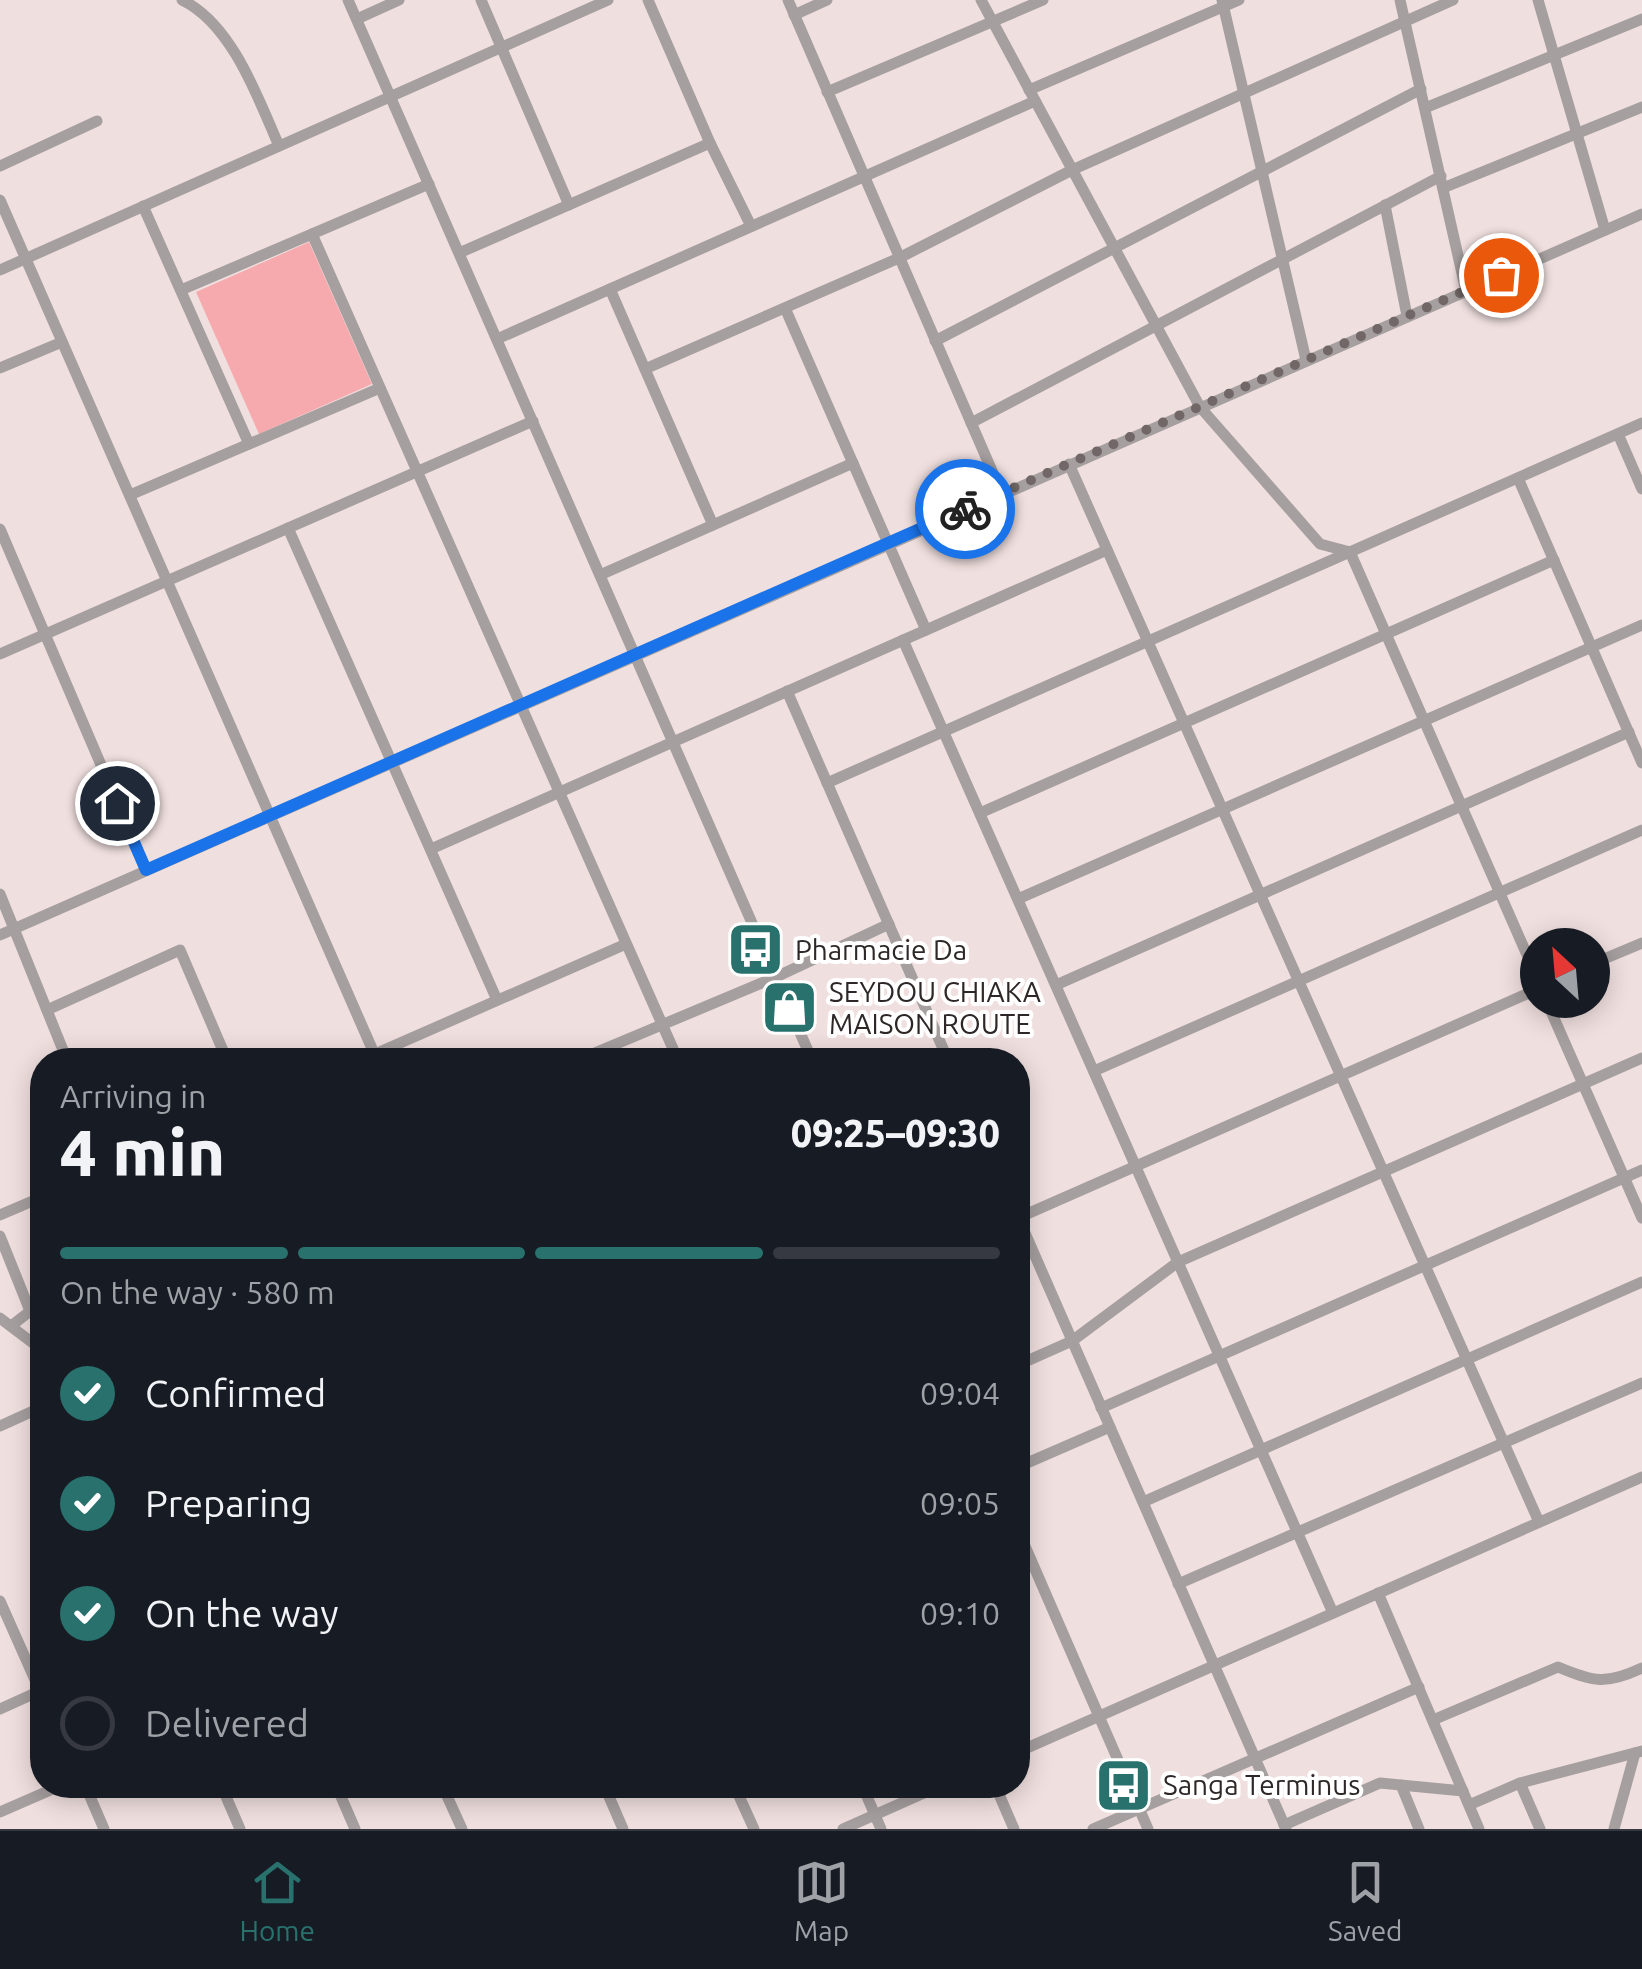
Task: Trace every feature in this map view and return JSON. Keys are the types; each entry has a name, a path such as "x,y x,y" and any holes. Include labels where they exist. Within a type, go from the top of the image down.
{"street":[{"path":"182,0 199,8 245,68 279,146"},
{"path":"348,0 807,1048"},
{"path":"356,19 399,0"},
{"path":"482,0 569,204"},
{"path":"0,270 608,0"},
{"path":"648,0 710,143 752,226"},
{"path":"788,0 1002,494"},
{"path":"794,15 828,0"},
{"path":"981,0 1200,407 1320,544 1350,552"},
{"path":"827,92 992,22 1020,5 1043,0"},
{"path":"497,339 864,177 1223,3 1239,0"},
{"path":"1400,0 1466,290"},
{"path":"644,369 900,258 1072,170 1453,0"},
{"path":"1538,0 1606,230"},
{"path":"1223,3 1306,360"},
{"path":"1426,108 1642,18"},
{"path":"936,341 1421,89"},
{"path":"971,423 1385,205 1642,107"},
{"path":"0,166 98,121"},
{"path":"459,253 710,143"},
{"path":"181,290 429,184"},
{"path":"0,200 372,1048"},
{"path":"1385,205 1407,316"},
{"path":"143,206 249,444"},
{"path":"0,935 1642,214"},
{"path":"312,234 673,1048"},
{"path":"610,289 713,525"},
{"path":"784,308 926,630"},
{"path":"0,368 62,342"},
{"path":"130,496 380,388"},
{"path":"0,654 532,420"},
{"path":"827,783 1642,424"},
{"path":"1618,434 1642,489"},
{"path":"600,575 853,464"},
{"path":"1069,464 1540,1522"},
{"path":"1518,478 1642,763"},
{"path":"0,528 5,553 45,634 146,870"},
{"path":"288,528 498,1000"},
{"path":"430,849 1107,550"},
{"path":"1350,552 1520,940"},
{"path":"980,813 1554,560"},
{"path":"1018,899 1642,625"},
{"path":"904,640 1333,1613"},
{"path":"786,692 943,1048"},
{"path":"1056,985 1629,732"},
{"path":"1094,1072 1642,830"},
{"path":"0,894 62,1048"},
{"path":"606,1048 776,977 888,924"},
{"path":"1610,956 1642,942"},
{"path":"395,1048 626,944"},
{"path":"47,1010 180,950 222,1048"},
{"path":"1030,1213 1520,997"},
{"path":"1554,1018 1642,1218"},
{"path":"1030,1360 1072,1341 1178,1262 1642,1058"},
{"path":"1101,1408 1642,1170"},
{"path":"0,1215 30,1202"},
{"path":"0,1236 30,1310 5,1322 30,1341"},
{"path":"1030,1245 1285,1827 1380,1783 1463,1790"},
{"path":"1142,1502 1642,1282"},
{"path":"1178,1584 1642,1383"},
{"path":"0,1426 30,1412"},
{"path":"1030,1462 1110,1427"},
{"path":"1030,1747 1642,1477"},
{"path":"1030,1558 1148,1829"},
{"path":"1378,1593 1479,1829"},
{"path":"0,1601 30,1666"},
{"path":"1433,1720 1558,1667 1589,1680 1606,1682 1642,1668"},
{"path":"1094,1829 1418,1687"},
{"path":"0,1709 30,1695"},
{"path":"1469,1805 1520,1783 1638,1752"},
{"path":"1614,1829 1638,1752"},
{"path":"1520,1783 1540,1829"},
{"path":"1401,1785 1419,1829"},
{"path":"0,1812 32,1798"},
{"path":"91,1798 104,1829"},
{"path":"227,1798 240,1829"},
{"path":"342,1798 355,1829"},
{"path":"448,1798 462,1829"},
{"path":"609,1798 622,1829"},
{"path":"740,1798 754,1829"},
{"path":"868,1798 881,1829"},
{"path":"843,1829 913,1798"},
{"path":"1001,1798 1014,1829"}],"shaded area":[{"path":"309,242 372,384 259,434 196,292"}],"way so far":[{"path":"965,509 1501,275"}],"place":[{"name":"Pharmacie Da","path":"756,950"},
{"name":"SEYDOU CHIAKA MAISON ROUTE","path":"790,1008"},
{"name":"Sanga Terminus","path":"1124,1785"}],"route":[{"path":"117,803 146,870 965,509"}]}
